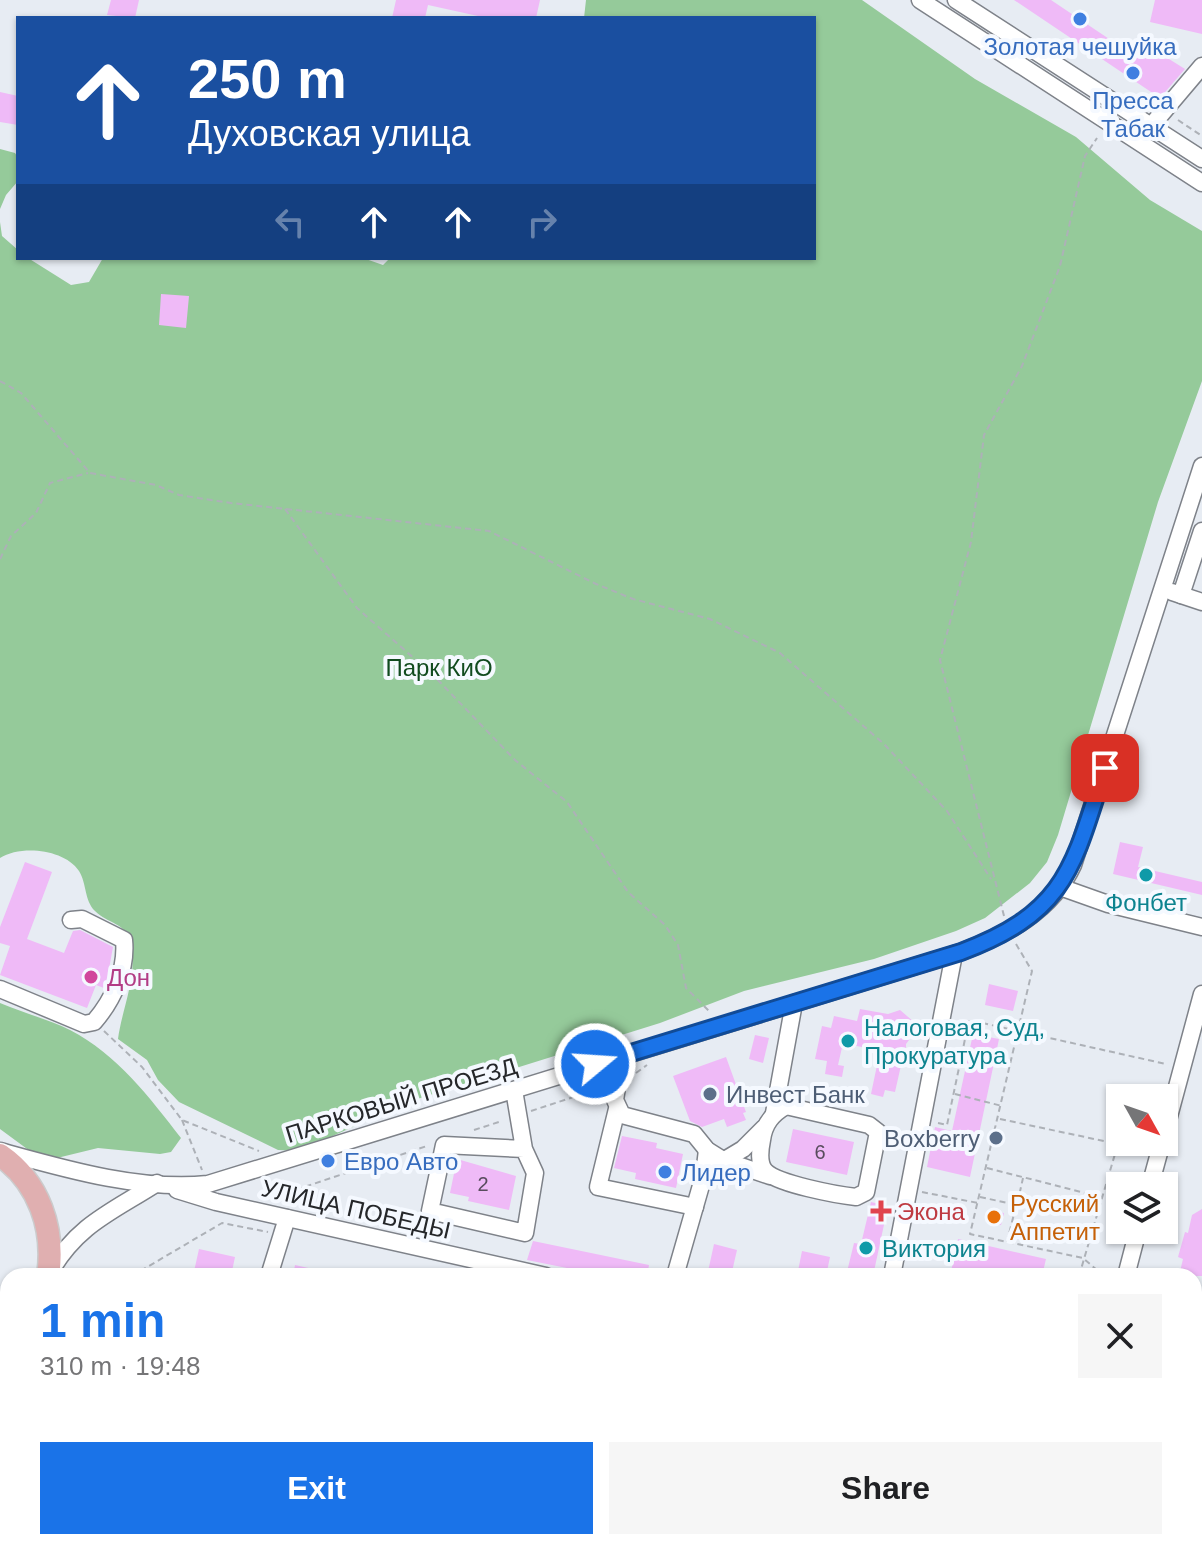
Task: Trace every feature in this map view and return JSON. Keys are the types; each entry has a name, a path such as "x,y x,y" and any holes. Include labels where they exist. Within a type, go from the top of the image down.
{"main road":[{"path":"0,1153 20,1170 43,1211 50,1248 49,1268"}],"street":[{"path":"920,0 1201,183"},
{"path":"964,2 1202,159"},
{"path":"1138,143 1202,66"},
{"name":"ПАРКОВЫЙ ПРОЕЗД","path":"0,1153 71,1170 182,1187 208,1184 954,954 1009,931 1033,915 1060,887 1076,858 1164,582 1194,518 1202,466"},
{"path":"1183,589 1202,531"},
{"path":"1164,582 1183,589 1202,602"},
{"path":"1183,589 1202,588"},
{"path":"1060,887 1108,904 1202,927"},
{"path":"0,989 84,1024 94,1022 104,1011 121,973 126,958 124,940 82,919 71,920"},
{"path":"894,1268 954,954"},
{"path":"704,1175 743,1149 774,1113 794,1003"},
{"path":"1178,1084 1201,1004"},
{"path":"622,1056 617,1083 617,1109 598,1187 695,1207"},
{"path":"514,1090 524,1149 535,1173 525,1233 430,1211 444,1145 524,1149"},
{"path":"617,1109 622,1115 694,1134 707,1150 723,1160 773,1177 856,1197 866,1192 878,1132 869,1125 786,1106 774,1113"},
{"path":"764,1128 760,1156 763,1169 773,1177"},
{"path":"677,1268 704,1175 707,1150"},
{"path":"53,1268 64,1249 85,1227 157,1183"},
{"name":"УЛИЦА ПОБЕДЫ","path":"157,1183 240,1207 284,1210 514,1268"},
{"path":"271,1268 284,1210"},
{"path":"1126,1268 1133,1244"}],"path":[{"path":"1164,111 1202,136"},
{"path":"1095,1268 1083,1258 970,1234 1021,1030 1032,971 1009,931 994,883 940,660 971,542 984,435 1022,366 1033,338 1060,266 1085,156 1097,138"},
{"path":"0,381 21,393 90,473"},
{"path":"0,559 11,536 36,513 50,483 90,473 156,485 179,495 489,531 596,584 633,599 710,619 780,653 862,723 936,800 994,883"},
{"path":"285,508 357,608 434,676 515,760 567,802 628,892 665,925 678,945 686,988 700,1005"},
{"path":"947,1125 969,1020 1182,1068"},
{"path":"94,1022 142,1067 182,1120 283,1161"},
{"path":"475,1130 617,1083 647,1066"},
{"path":"953,1094 1002,1106"},
{"path":"998,1118 1106,1141"},
{"path":"284,1210 286,1193 431,1145"},
{"path":"1081,1268 1114,1156"},
{"path":"986,1168 1102,1197"},
{"path":"1007,1242 1023,1178"},
{"path":"909,1189 978,1203"},
{"path":"979,1196 1017,1205"},
{"path":"146,1268 222,1223 281,1235"}],"green space":[{"name":"Парк КиО","path":"586,0 862,0 975,79 1076,137 1150,200 1202,231 1202,381 1158,502 1058,835 1047,862 1030,883 985,918 956,931 874,959 744,991 660,1023 411,1101 299,1151 278,1150 179,1102 158,1080 147,1060 118,1039 131,978 130,942 124,931 91,907 79,871 63,858 42,851 19,851 0,858 0,222 2,236 16,248 16,260 31,260 71,285 89,282 102,260 369,260 383,265 388,260 816,260 816,16 584,16"},
{"path":"0,149 16,155 16,183 0,209"},
{"path":"0,1003 70,1030 118,1064 181,1138 171,1152 160,1154 98,1148 57,1158 34,1154 0,1129"}],"building":[{"path":"111,0 139,0 135,16 107,15"},
{"path":"396,0 540,0 536,16 478,16 428,5 425,16 392,16"},
{"path":"1014,0 1051,0 1136,57 1145,44 1185,69 1160,98"},
{"path":"1155,0 1202,0 1202,34 1150,22"},
{"path":"0,92 16,96 16,125 0,122"},
{"path":"161,294 189,296 186,328 159,325"},
{"path":"1120,842 1143,847 1138,867 1202,882 1202,895 1113,874"},
{"path":"25,862 52,872 27,939 64,953 73,931 80,930 113,947 104,988 96,985 87,1008 0,975 10,946 0,943 0,927"},
{"path":"989,984 1018,991 1013,1011 985,1005"},
{"name":"Налоговая, Суд, Прокуратура","path":"860,1009 888,1014 900,1010 914,1022 915,1032 906,1044 906,1062 902,1061 895,1092 885,1090 883,1097 871,1094 880,1051 843,1043 838,1065 844,1066 842,1077 825,1074 827,1061 815,1059 822,1026 831,1028 834,1016 857,1021"},
{"path":"973,1034 999,1039 970,1177 927,1167 935,1127 952,1131"},
{"path":"755,1035 769,1038 763,1063 749,1059"},
{"name":"Инвест Банк","path":"726,1057 746,1112 743,1113 746,1120 727,1127 724,1119 702,1127 690,1121 673,1076"},
{"path":"793,1129 854,1142 847,1175 786,1162"},
{"path":"622,1136 657,1143 656,1148 683,1154 676,1188 635,1179 636,1173 614,1168"},
{"path":"457,1159 516,1176 509,1210 468,1201 469,1197 450,1193"},
{"path":"871,1202 888,1206 875,1268 848,1268 854,1243 861,1244"},
{"path":"1202,1209 1202,1268 1181,1268 1183,1259 1178,1257 1192,1215"},
{"path":"993,1211 1004,1213 1001,1225 991,1223"},
{"path":"958,1239 1046,1259 1044,1268 952,1268"},
{"path":"533,1241 649,1265 648,1268 567,1268 527,1260"},
{"path":"714,1244 737,1250 733,1268 709,1268"},
{"path":"199,1249 235,1257 233,1268 195,1268"},
{"path":"802,1251 830,1257 828,1268 799,1268"}],"place":[{"name":"Золотая чешуйка","path":"1080,19"},
{"name":"Пресса Табак","path":"1133,73"},
{"name":"Фонбет","path":"1146,875"},
{"name":"Дон","path":"91,977"},
{"name":"Налоговая, Суд, Прокуратура","path":"848,1041"},
{"name":"Инвест Банк","path":"710,1094"},
{"name":"Boxberry","path":"996,1138"},
{"name":"Евро Авто","path":"328,1161"},
{"name":"Лидер","path":"665,1172"},
{"name":"Экона","path":"881,1211"},
{"name":"Русский Аппетит","path":"994,1217"},
{"name":"Виктория","path":"866,1248"}],"route":[{"path":"595,1064 961,952 1004,934 1033,915 1052,898 1065,880 1076,858 1105,768"}]}
